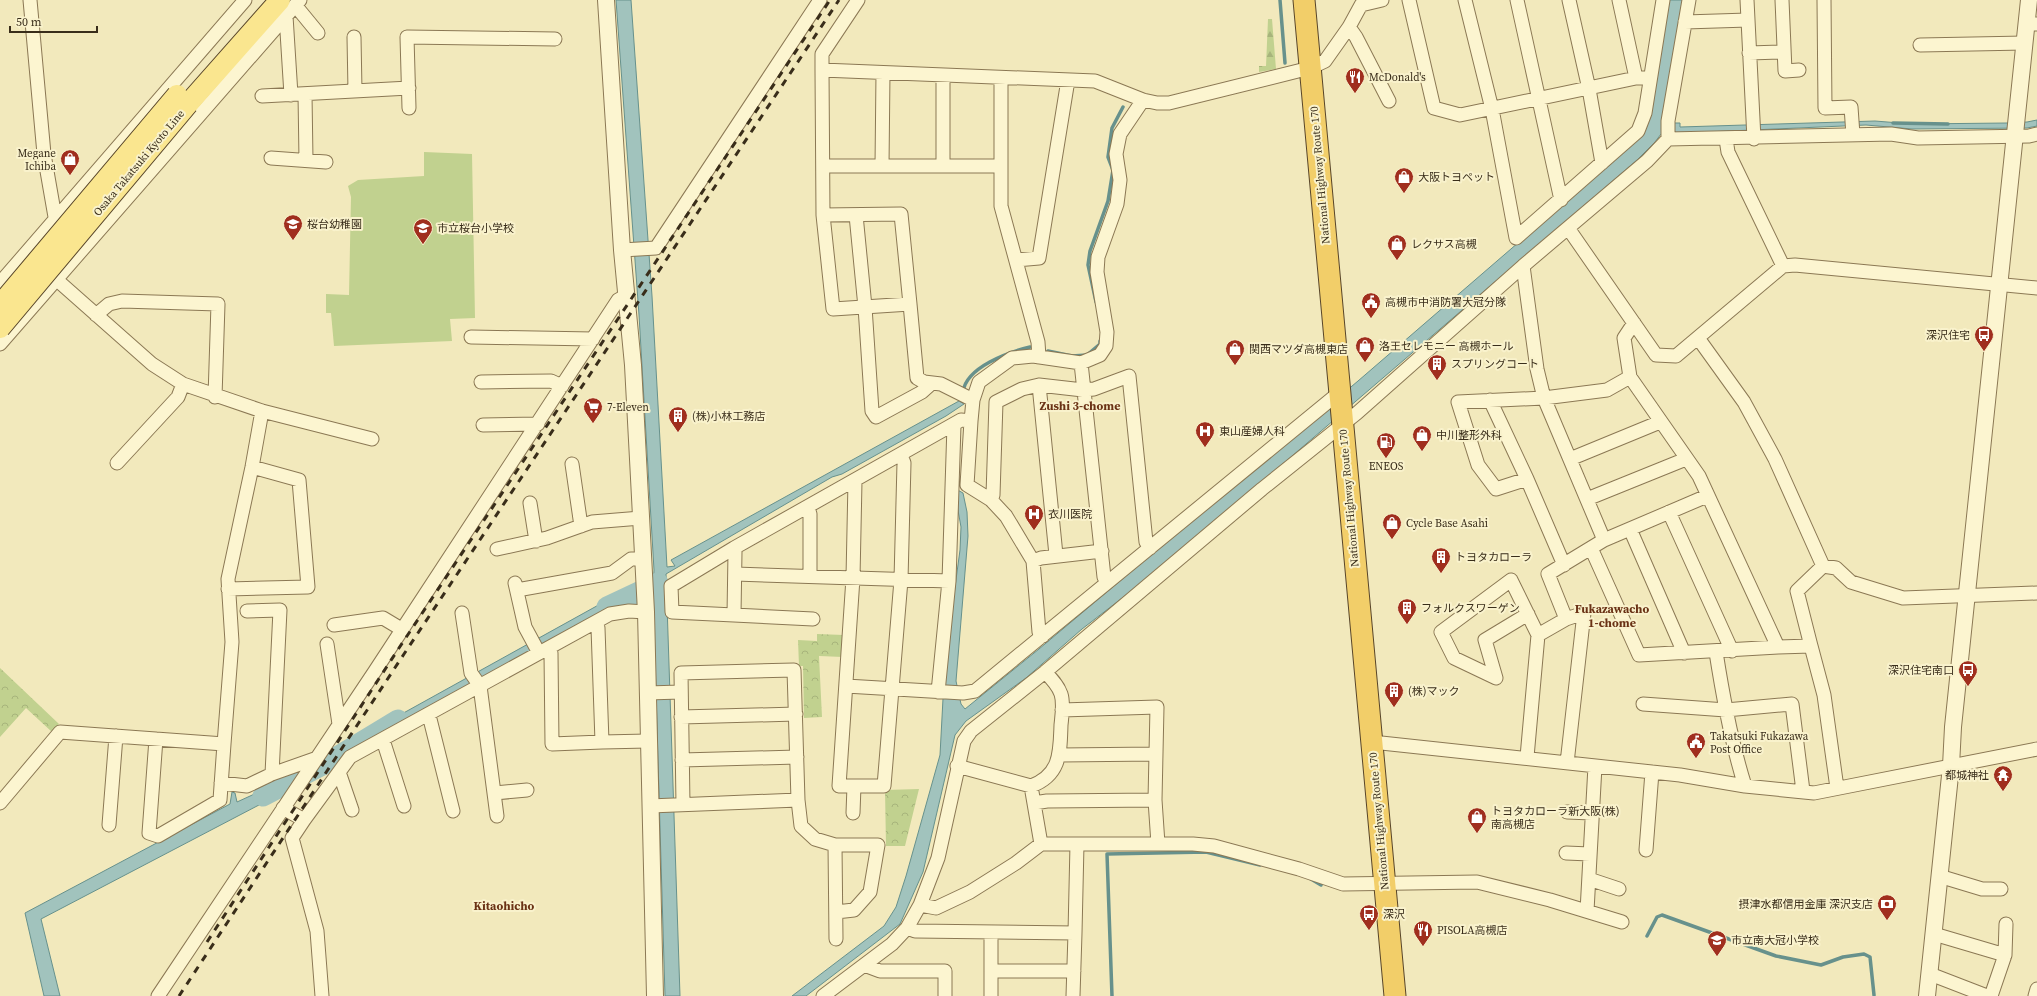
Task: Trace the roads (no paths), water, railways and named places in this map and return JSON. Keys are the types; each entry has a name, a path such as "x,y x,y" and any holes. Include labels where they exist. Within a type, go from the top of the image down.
{"highway":[{"name":"National Highway Route 170","path":"1304,0 1395,996"}],"main road":[{"name":"Osaka Takatsuki Kyoto Line","path":"0,328 263,0"},
{"name":"Osaka Takatsuki Kyoto Line","path":"0,305 182,100 290,5"}],"street":[{"path":"30,0 44,154 56,217 57,280 152,364 183,384 215,397 262,411 372,439"},
{"path":"0,283 245,0"},
{"path":"606,0 627,250 627,295 633,365 650,693 648,741 653,806 655,996"},
{"path":"627,250 656,248 820,0"},
{"path":"858,0 822,54 823,215 834,309 910,304"},
{"path":"822,70 1095,81 1143,100 1157,103 1169,103 1310,68 1325,61 1349,27 1361,5 1382,0"},
{"path":"1409,0 1434,108 1460,115 1636,78 1650,78"},
{"path":"1466,0 1492,109 1516,238 1638,131 1645,112 1663,0"},
{"path":"1517,0 1561,200"},
{"path":"1569,0 1589,89 1602,163"},
{"path":"1619,0 1636,78"},
{"path":"823,996 835,992 864,965 892,944 907,928 920,905 938,858 957,766 964,741 971,731 1045,672 1262,489 1342,424 1647,161 1668,132 1689,0"},
{"path":"1747,0 1753,131"},
{"path":"1782,0 1785,71 1799,70"},
{"path":"1824,0 1825,108 1851,107 1853,134"},
{"path":"1927,996 1951,766 1953,727 1968,596 2025,43 2032,24 2029,0"},
{"path":"290,5 318,33"},
{"path":"290,5 290,95"},
{"path":"0,344 57,280 290,5"},
{"path":"1686,22 1748,20"},
{"path":"1349,27 1356,37 1388,101"},
{"path":"354,37 355,91"},
{"path":"409,108 407,37 555,39"},
{"path":"1920,45 2025,43"},
{"path":"1749,53 1784,52"},
{"path":"882,166 883,73"},
{"path":"943,75 943,166"},
{"path":"1001,78 1001,206 1038,342 1039,357"},
{"path":"1016,260 1039,258 1068,80"},
{"path":"262,96 409,88"},
{"path":"305,94 306,160"},
{"path":"1043,636 1039,632 1033,561 1006,516 991,500 967,485 972,400 979,382 1012,358 1039,357 1081,363 1100,356 1106,346 1108,332 1098,272 1098,257 1117,204 1120,180 1116,154 1120,134 1143,100"},
{"path":"1668,132 1726,139 1753,131 1891,134 1918,138 2016,129 2028,136 2037,134"},
{"path":"1726,139 1728,152 1783,266"},
{"path":"271,158 326,162"},
{"path":"823,166 1001,166"},
{"path":"823,215 901,214 917,378 924,382 941,384 972,400"},
{"path":"856,215 865,307 872,411 876,417 922,392 932,383"},
{"path":"1568,228 1656,354 1676,356 1783,266 1795,265 2000,286 2037,288"},
{"path":"1524,266 1537,369 1544,398 1604,540"},
{"path":"158,996 402,630 618,300 627,295"},
{"path":"96,315 109,304 122,301 218,304 215,397"},
{"path":"1634,323 1624,338 1630,377 1699,476 1778,647"},
{"path":"471,337 592,340"},
{"path":"1698,338 1744,402 1775,459 1823,566"},
{"path":"1081,363 1104,577 1107,581"},
{"path":"991,500 993,495 996,402 1022,389 1039,385 1083,390 1094,389 1129,376 1146,542 1150,548"},
{"path":"1527,479 1496,489 1478,466 1458,402 1544,398 1607,390 1630,377"},
{"path":"481,382 551,381 562,386"},
{"path":"117,463 178,397 183,384"},
{"path":"1039,385 1056,555"},
{"path":"846,686 963,693 975,691 1043,636 1107,581 1150,548 1340,392"},
{"path":"1490,400 1527,479 1564,565"},
{"path":"156,739 149,833 158,836 220,800 232,642 228,579 252,467 262,411"},
{"path":"813,618 672,612 671,586 734,548 808,508 961,420 971,421"},
{"path":"1570,459 1660,422"},
{"path":"483,425 538,424"},
{"path":"940,692 949,582 954,425"},
{"path":"855,481 853,578 839,786 884,786 901,580 904,463 901,455"},
{"path":"1587,499 1686,459"},
{"path":"572,464 581,526"},
{"path":"228,589 308,587 299,480 252,467"},
{"path":"1566,619 1548,574 1604,540 1707,496"},
{"path":"530,503 536,541"},
{"path":"808,508 810,514 810,576"},
{"path":"1669,512 1732,651"},
{"path":"497,549 536,541 592,522 641,518"},
{"path":"1630,529 1684,653"},
{"path":"734,548 734,615"},
{"path":"1591,548 1639,655 1811,646"},
{"path":"1033,561 1056,555 1102,551"},
{"path":"643,559 631,559 612,573 516,587 525,627 539,648 551,653 552,744 648,741"},
{"path":"1823,566 1836,568 1851,582 1903,598 2037,593"},
{"path":"1823,566 1797,590 1824,695 1837,788"},
{"path":"735,574 949,582"},
{"path":"1527,757 1538,634 1528,614 1511,580 1441,632 1454,658 1496,678 1485,640 1528,614"},
{"path":"247,611 280,610 272,774"},
{"path":"322,996 317,931 292,838 350,757 429,715 476,681 539,648 610,614 629,611 646,612"},
{"path":"462,612 476,681 497,816"},
{"path":"1538,634 1566,619 1584,612 1567,763"},
{"path":"334,624 383,618 402,630"},
{"path":"596,622 598,628 602,742"},
{"path":"327,644 339,724"},
{"path":"1716,652 1726,710 1737,760 1745,786"},
{"path":"679,804 682,760 682,717 677,692 681,673 794,670 798,800 801,826 816,839 835,844 878,845 870,892 854,910 836,912"},
{"path":"957,766 1031,786 1040,782 1054,769 1060,755 1062,710 1061,695 1056,683 1045,672"},
{"path":"650,693 677,692"},
{"path":"1643,704 1726,710 1792,704 1803,791"},
{"path":"1062,710 1157,708 1155,800 1158,844"},
{"path":"682,717 796,714"},
{"path":"429,715 454,811"},
{"path":"0,803 60,732 224,744"},
{"path":"109,825 116,736"},
{"path":"383,740 404,806"},
{"path":"1372,742 1527,757 1567,763 1680,775 1745,786 1814,793 2037,749"},
{"path":"1060,755 1156,754"},
{"path":"682,760 797,757"},
{"path":"221,783 247,786 272,774 314,762"},
{"path":"1587,911 1595,766"},
{"path":"339,772 352,810"},
{"path":"1646,850 1652,772"},
{"path":"853,813 854,786"},
{"path":"1031,786 1041,844"},
{"path":"494,793 527,790"},
{"path":"653,806 798,800"},
{"path":"1034,803 1047,801 1155,800"},
{"path":"283,808 304,820"},
{"path":"1567,812 1592,813"},
{"path":"835,844 836,939"},
{"path":"920,905 936,908 970,892 1016,863 1041,844 1193,844 1214,846 1299,869 1332,882 1343,884 1385,885 1477,882 1550,900 1622,922"},
{"path":"1073,996 1077,844"},
{"path":"1566,853 1590,854"},
{"path":"1939,876 1982,889 2000,888"},
{"path":"1589,879 1619,889"},
{"path":"1991,996 2005,955 2006,924"},
{"path":"907,928 915,931 1075,933"},
{"path":"991,932 991,996"},
{"path":"1934,934 2005,955"},
{"path":"864,965 880,971 945,971 945,996"},
{"path":"991,971 1074,970"},
{"path":"1930,974 1987,996"},
{"path":"2035,996 2037,989"}],"water":[{"path":"616,0 631,0 652,296 667,567 675,566 671,560 959,401 964,404 946,416 842,474 832,477 666,574 680,996 665,996 653,591 654,570 639,315"},
{"path":"1669,0 1685,0 1665,123 1680,123 1680,127 1875,121 1912,124 2007,123 2037,120 2037,126 2027,128 1912,129 1866,125 1661,134 1637,160 1285,462 1130,592 1082,629 1026,678 966,721 955,735 923,872 900,924 806,996 792,996 884,926 896,907 906,876 940,755 945,661 960,550 961,527 954,488 963,493 967,512 968,536 956,681 961,704 965,709 1039,649 1358,381 1643,135 1647,126"},
{"path":"631,587 632,597 376,737 371,731"},
{"path":"292,777 280,794 41,919 60,996 44,996 25,913 230,804 232,792 235,793 237,802 261,791 262,793"}],"waterway":[{"path":"1280,0 1285,63"},
{"path":"1096,302 1088,265 1090,251 1108,201 1113,170 1108,157 1112,128 1123,107"},
{"path":"1893,123 1948,124"},
{"path":"1048,351 1072,356 1087,355 1100,344 1100,341"},
{"path":"963,392 966,383 980,368 1000,357 1030,347"},
{"path":"607,607 658,583"},
{"path":"263,796 332,760 398,720"},
{"path":"1112,996 1107,854 1206,852 1260,865"},
{"path":"1311,879 1321,885"},
{"path":"1647,936 1657,917 1662,915 1776,956 1821,965 1843,957 1864,954 1870,957 1874,995"}],"railway":[{"path":"207,942 399,648 830,0"},
{"path":"179,996 404,654 839,0"}],"place":[{"name":"McDonald's","path":"1355,94"},
{"name":"Megane Ichiba","path":"70,176"},
{"name":"大阪トヨペット","path":"1404,194"},
{"name":"桜台幼稚園","path":"293,241"},
{"name":"市立桜台小学校","path":"423,245"},
{"name":"レクサス高槻","path":"1397,261"},
{"name":"高槻市中消防署大冠分隊","path":"1371,319"},
{"name":"深沢住宅","path":"1984,352"},
{"name":"洛王セレモニー 高槻ホール","path":"1365,363"},
{"name":"関西マツダ高槻東店","path":"1235,366"},
{"name":"スプリングコート","path":"1437,381"},
{"name":"7-Eleven","path":"593,424"},
{"name":"(株)小林工務店","path":"678,433"},
{"name":"東山産婦人科","path":"1205,448"},
{"name":"中川整形外科","path":"1422,452"},
{"name":"ENEOS","path":"1386,459"},
{"name":"衣川医院","path":"1034,531"},
{"name":"Cycle Base Asahi","path":"1392,540"},
{"name":"トヨタカローラ","path":"1441,574"},
{"name":"フォルクスワーゲン","path":"1407,625"},
{"name":"深沢住宅南口","path":"1968,687"},
{"name":"(株)マック","path":"1394,708"},
{"name":"Takatsuki Fukazawa Post Office","path":"1696,759"},
{"name":"都城神社","path":"2003,792"},
{"name":"トヨタカローラ新大阪(株) 南高槻店","path":"1477,834"},
{"name":"摂津水都信用金庫 深沢支店","path":"1887,921"},
{"name":"深沢","path":"1369,931"},
{"name":"PISOLA高槻店","path":"1423,947"},
{"name":"市立南大冠小学校","path":"1717,957"}],"district":[{"name":"Zushi 3-chome","path":"1080,406"},
{"name":"Fukazawacho 1-chome","path":"1612,616"},
{"name":"Kitaohicho","path":"504,906"}]}
